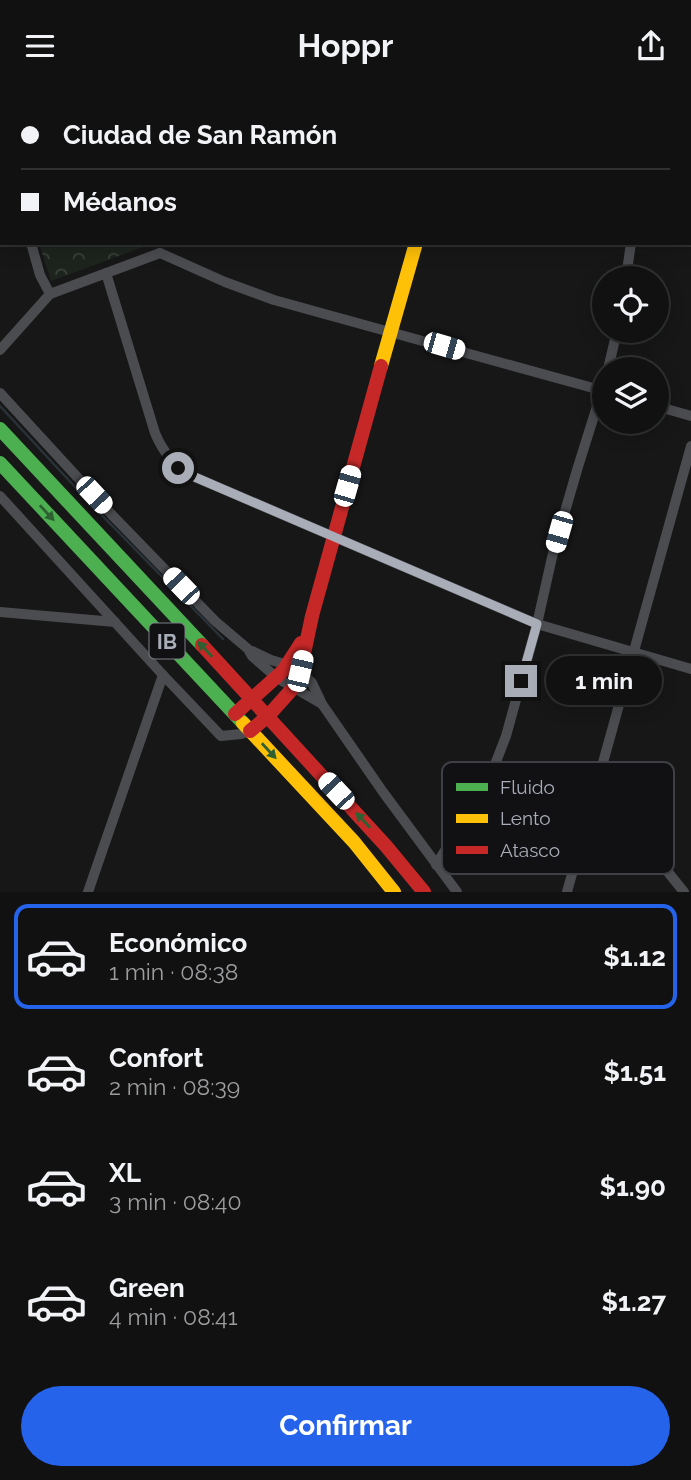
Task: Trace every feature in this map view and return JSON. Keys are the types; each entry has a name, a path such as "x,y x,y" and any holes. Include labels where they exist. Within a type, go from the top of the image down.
{"main road":[{"path":"250,731 268,716 293,688 294,669 312,616 415,245"},
{"name":"IB","path":"0,429 268,716 424,892"},
{"name":"IB","path":"0,463 354,842 394,892"},
{"path":"235,714 277,678 294,669"}],"street":[{"path":"32,245 40,275 50,294"},
{"path":"628,266 631,245"},
{"path":"0,349 50,294 106,273 158,248 225,282 274,300 592,385"},
{"path":"106,273 155,433 162,448 178,468 537,624 691,669"},
{"path":"0,393 205,611 248,649 294,669 312,683 322,703 442,873"},
{"path":"669,410 691,416"},
{"path":"496,762 506,736 537,624 553,553 592,423"},
{"path":"603,762 691,446"},
{"path":"0,496 221,736"},
{"path":"0,613 115,622"},
{"path":"248,649 252,656 277,678 322,703"},
{"path":"88,892 163,675"},
{"path":"221,736 235,714"},
{"path":"221,736 250,731"},
{"path":"436,865 442,855"},
{"path":"443,874 457,892"},
{"path":"567,892 572,874"},
{"path":"669,874 684,892"}],"green space":[{"path":"40,245 149,245 51,281"}],"waterway":[{"path":"0,406 88,501 223,639"}],"traffic: fast":[{"path":"0,429 202,645"},
{"path":"0,463 243,723"}],"traffic: slow":[{"path":"381,366 415,245"},
{"path":"243,723 354,842 394,892"}],"traffic: jam":[{"path":"250,731 268,716 293,688 299,677 312,616 381,366"},
{"path":"235,714 283,671 301,643"},
{"path":"202,645 386,846 424,892"}],"route":[{"path":"178,468 537,624 521,681"}]}
